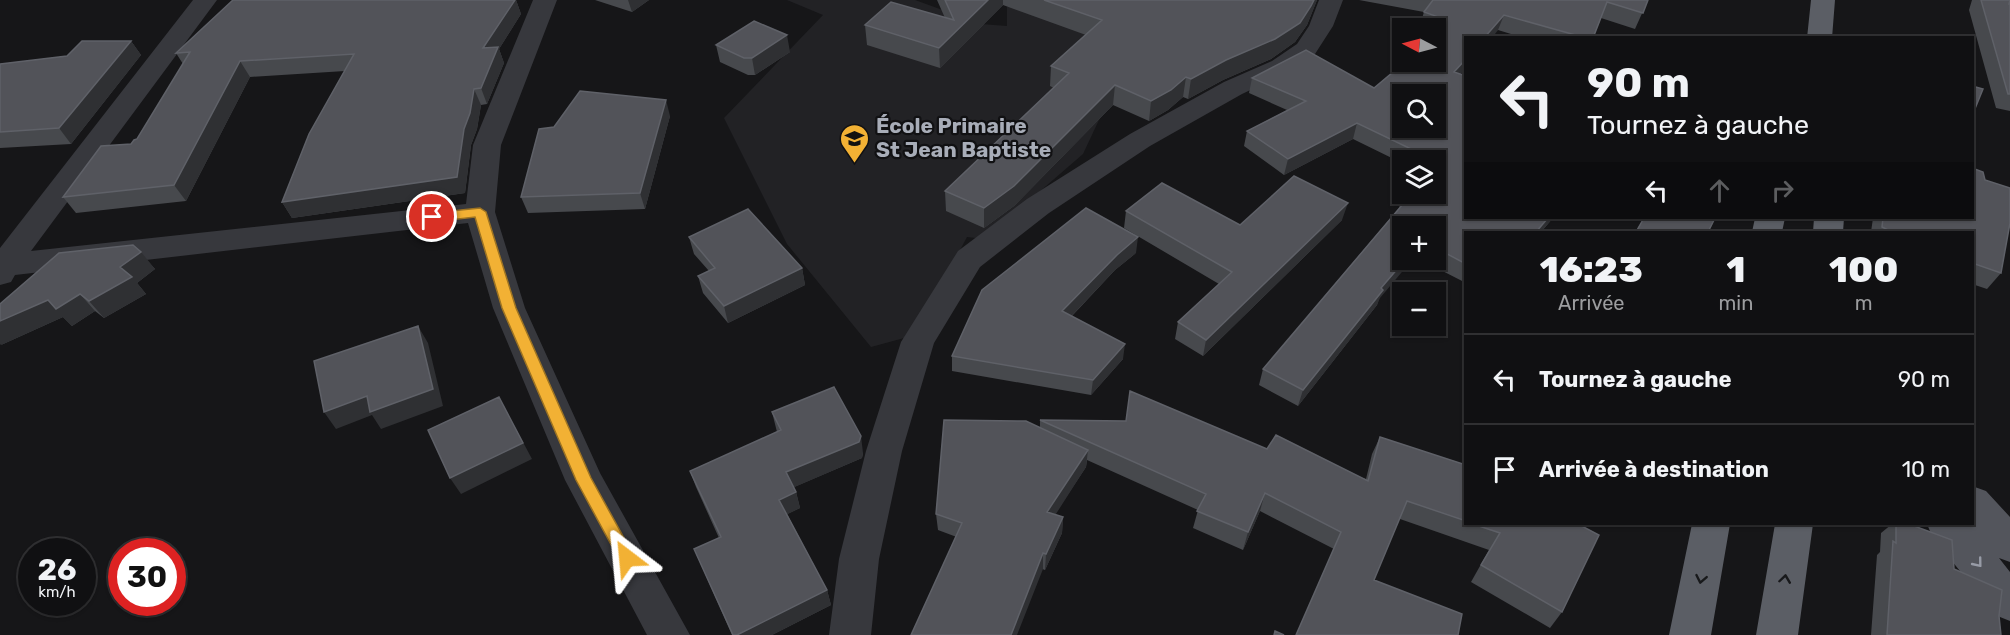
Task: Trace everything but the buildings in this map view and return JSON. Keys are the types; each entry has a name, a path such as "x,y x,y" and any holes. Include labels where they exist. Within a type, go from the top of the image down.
{"highway":[{"path":"1819,36 1823,0"},
{"path":"1690,635 1711,525"},
{"path":"1777,635 1794,525"}],"main road":[{"path":"1974,504 2010,545"},
{"path":"1947,525 2010,602"}],"street":[{"path":"2,269 205,0"},
{"path":"545,0 487,145 480,212 509,308 584,480 669,635"},
{"path":"850,635 859,559 884,451 918,342 969,259 1038,206 1140,140 1233,88 1281,66 1306,49 1321,26 1331,0"},
{"path":"2,269 480,212"}],"shaded area":[{"name":"École Primaire St Jean Baptiste","path":"787,0 915,0 981,24 1007,26 1007,7 1017,0 1061,0 1121,73 1083,154 985,239 967,237 915,335 871,347 787,244 724,118 823,15"}],"place":[{"name":"École Primaire St Jean Baptiste","path":"855,164"}],"route":[{"path":"432,217 480,212 509,308 584,480 627,558"}]}
